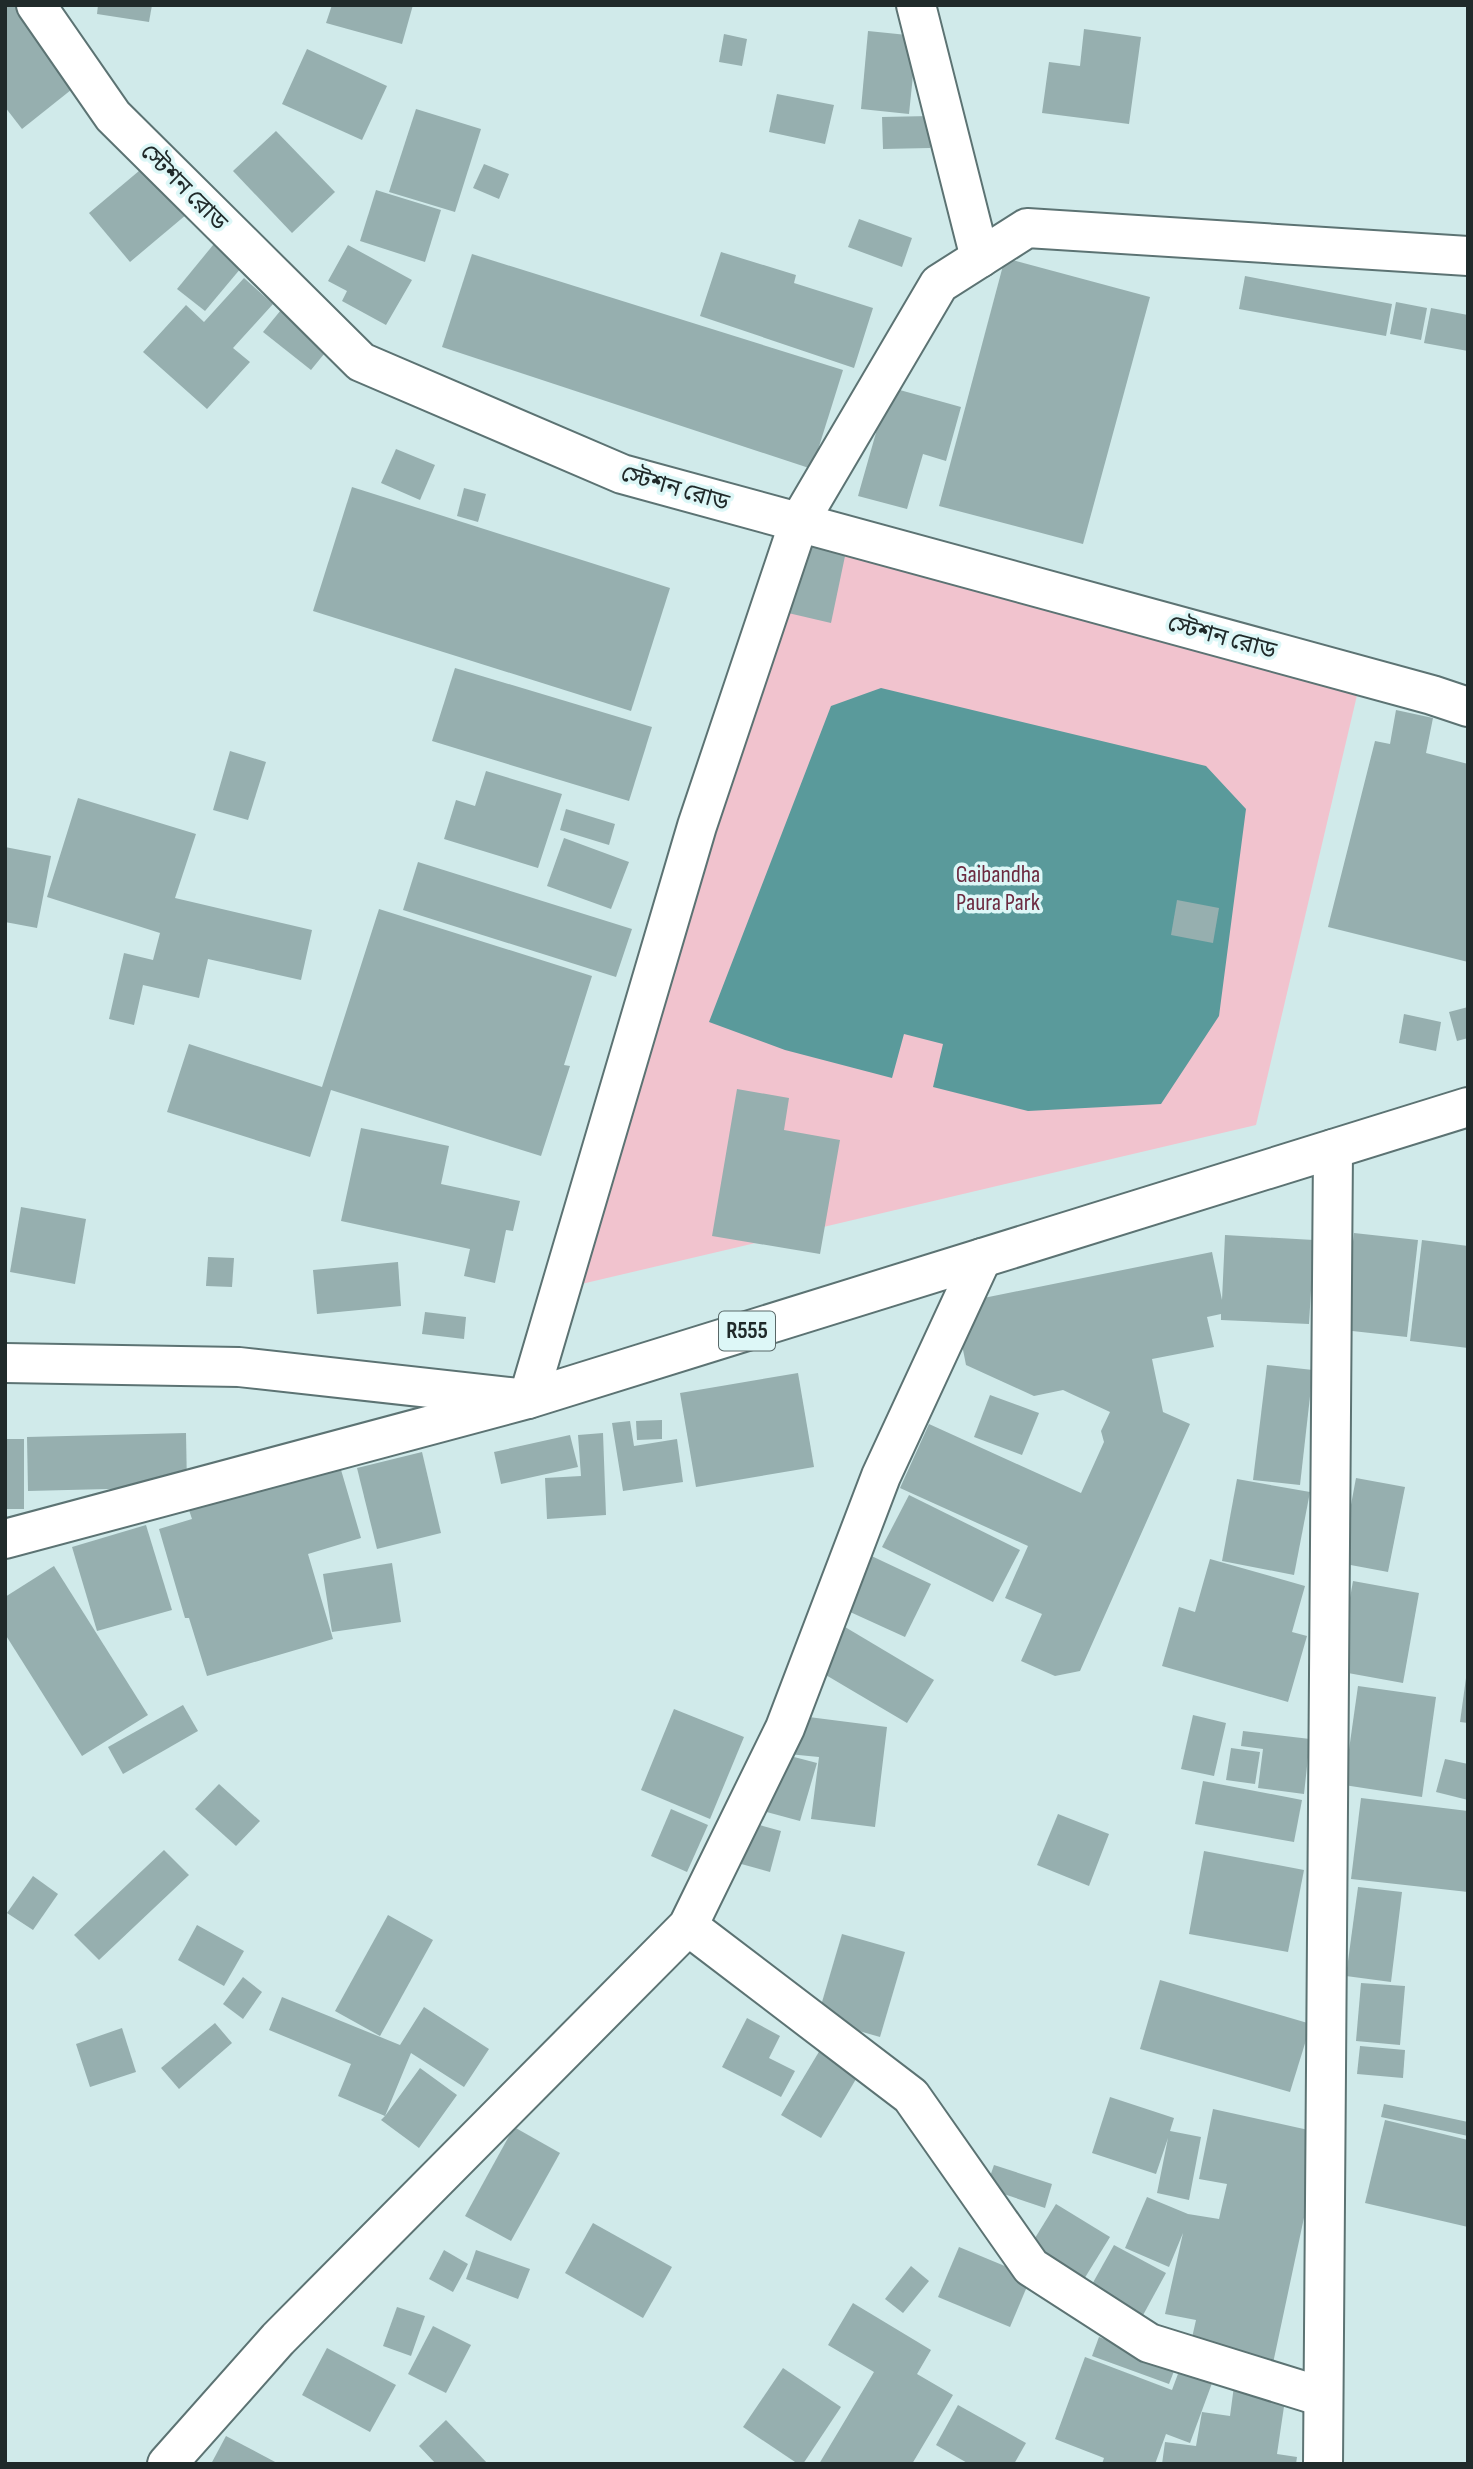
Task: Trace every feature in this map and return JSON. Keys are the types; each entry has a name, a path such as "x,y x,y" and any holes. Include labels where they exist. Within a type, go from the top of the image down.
{"street":[{"name":"স্টেশন রোড","path":"36,5 113,116 361,362 622,474 1432,695 1468,708"},
{"path":"916,5 980,258"},
{"path":"5,1539 528,1399 697,826 799,522 939,284 1027,228 1468,256"},
{"name":"R555","path":"5,1363 239,1367 528,1399 1468,1108"},
{"path":"1323,2464 1333,1149"},
{"path":"167,2464 278,2339 688,1926 785,1728 881,1476 982,1258"},
{"path":"688,1926 911,2096 1031,2267 1149,2343 1323,2397"}],"green space":[{"name":"Gaibandha Paura Park","path":"804,530 1358,691 1256,1125 573,1286"}],"water":[{"path":"881,688 1206,766 1246,809 1219,1016 1161,1104 1028,1111 933,1087 943,1044 904,1034 892,1078 785,1050 709,1022 831,706"}],"building":[{"path":"5,5 21,5 81,82 22,129 5,107"},
{"path":"98,5 152,5 149,22 97,14"},
{"path":"332,5 413,5 402,44 326,23"},
{"path":"1084,29 1141,37 1129,124 1042,113 1049,62 1080,66"},
{"path":"868,31 917,36 909,114 861,109"},
{"path":"724,34 747,39 742,66 719,62"},
{"path":"307,49 387,86 362,140 282,104"},
{"path":"777,94 834,105 825,144 769,132"},
{"path":"416,109 481,129 455,212 389,192"},
{"path":"930,116 930,148 883,149 882,117"},
{"path":"276,131 335,192 292,233 233,171"},
{"path":"152,160 193,209 130,262 89,213"},
{"path":"484,164 509,174 499,199 473,188"},
{"path":"376,190 441,210 425,262 360,241"},
{"path":"859,219 912,238 902,267 848,247"},
{"path":"218,239 246,262 205,311 177,289"},
{"path":"348,245 412,280 386,325 342,301 347,291 328,281"},
{"path":"721,252 796,275 794,283 873,308 854,368 700,316"},
{"path":"472,254 843,370 812,469 442,347"},
{"path":"1005,258 1150,297 1083,544 939,506"},
{"path":"1245,276 1392,304 1386,336 1239,309"},
{"path":"244,278 273,304 233,348 250,362 207,409 143,352 186,305 204,322"},
{"path":"1396,302 1427,308 1421,340 1390,334"},
{"path":"285,305 333,343 311,370 263,332"},
{"path":"1431,308 1468,315 1468,351 1424,343"},
{"path":"889,387 961,407 946,461 923,454 907,509 858,496"},
{"path":"396,449 435,465 420,500 381,483"},
{"path":"352,487 670,588 631,711 313,611"},
{"path":"464,488 486,494 478,522 457,516"},
{"path":"789,524 849,537 831,623 771,609"},
{"path":"455,668 652,727 629,801 432,741"},
{"path":"1396,710 1433,718 1426,753 1468,764 1468,962 1328,927 1375,741 1390,744"},
{"path":"230,751 266,762 248,820 213,810"},
{"path":"486,771 562,794 538,868 444,839 456,800 475,806"},
{"path":"78,798 196,834 175,898 312,930 301,980 208,959 199,998 143,985 134,1025 109,1019 124,953 153,960 160,933 47,897"},
{"path":"566,809 615,824 609,845 560,830"},
{"path":"564,838 629,862 611,909 547,886"},
{"path":"5,847 51,856 37,928 5,922"},
{"path":"418,862 632,929 616,977 403,910"},
{"path":"1177,900 1219,908 1213,943 1171,935"},
{"path":"379,909 592,976 564,1065 570,1066 541,1156 331,1090 310,1157 167,1112 189,1044 322,1087"},
{"path":"1468,1007 1468,1038 1457,1041 1449,1012"},
{"path":"1404,1014 1441,1022 1436,1051 1399,1043"},
{"path":"737,1089 789,1098 784,1130 840,1140 820,1254 712,1236"},
{"path":"361,1128 449,1146 441,1184 520,1201 513,1231 506,1230 495,1283 464,1276 470,1249 341,1221"},
{"path":"21,1207 86,1219 75,1284 10,1272"},
{"path":"1354,1233 1418,1240 1407,1337 1343,1330"},
{"path":"1225,1235 1314,1240 1309,1324 1221,1320 1221,1314 1207,1317 1214,1347 1152,1359 1163,1412 1190,1424 1080,1671 1055,1676 1021,1661 1042,1614 1005,1598 1028,1546 900,1488 929,1424 1081,1493 1104,1442 1101,1431 1110,1412 1063,1390 1034,1396 966,1365 954,1304 1212,1252 1222,1300"},
{"path":"1422,1240 1468,1246 1468,1348 1410,1341"},
{"path":"208,1257 234,1258 232,1287 206,1286"},
{"path":"398,1262 401,1306 317,1314 313,1270"},
{"path":"425,1312 466,1317 464,1339 422,1334"},
{"path":"1267,1365 1313,1370 1300,1485 1253,1480"},
{"path":"798,1373 814,1467 696,1487 680,1393"},
{"path":"990,1395 1039,1413 1022,1455 974,1437"},
{"path":"662,1420 662,1439 637,1440 636,1421"},
{"path":"630,1421 634,1446 677,1439 683,1482 623,1491 612,1423"},
{"path":"186,1433 187,1487 28,1491 27,1437"},
{"path":"603,1433 606,1515 547,1519 545,1478 581,1476 578,1435"},
{"path":"570,1435 578,1467 501,1484 494,1452"},
{"path":"5,1439 24,1439 24,1509 5,1509"},
{"path":"422,1452 441,1533 377,1549 357,1468"},
{"path":"339,1463 361,1538 308,1554 333,1639 207,1676 189,1618 185,1618 159,1529 192,1519 188,1507"},
{"path":"1356,1478 1405,1487 1388,1572 1340,1563"},
{"path":"1237,1479 1310,1492 1294,1575 1222,1561"},
{"path":"909,1495 1020,1550 993,1602 882,1547"},
{"path":"146,1525 172,1610 97,1631 72,1547"},
{"path":"863,1552 931,1584 905,1637 837,1606"},
{"path":"1210,1559 1305,1586 1292,1632 1307,1636 1288,1702 1162,1666 1179,1607 1195,1612"},
{"path":"392,1563 401,1622 332,1632 323,1574"},
{"path":"54,1566 148,1715 82,1756 5,1634 5,1597"},
{"path":"1353,1581 1419,1593 1403,1683 1337,1671"},
{"path":"840,1624 934,1680 907,1723 814,1668"},
{"path":"1466,1678 1468,1679 1468,1723 1460,1722"},
{"path":"1358,1686 1436,1697 1422,1797 1344,1785"},
{"path":"183,1705 198,1731 123,1774 108,1747"},
{"path":"674,1709 744,1737 710,1819 641,1790"},
{"path":"793,1715 887,1727 875,1827 811,1819 819,1757 788,1754"},
{"path":"1193,1715 1226,1723 1214,1776 1181,1769"},
{"path":"1243,1731 1310,1739 1304,1794 1258,1788 1263,1749 1241,1746"},
{"path":"1231,1748 1260,1752 1255,1784 1226,1780"},
{"path":"775,1752 817,1763 800,1821 759,1810"},
{"path":"1445,1759 1468,1764 1468,1800 1436,1792"},
{"path":"1203,1781 1302,1800 1294,1842 1195,1824"},
{"path":"219,1784 260,1821 236,1846 195,1809"},
{"path":"1361,1798 1468,1811 1468,1892 1351,1879"},
{"path":"671,1809 708,1825 687,1872 651,1856"},
{"path":"1058,1814 1109,1834 1089,1886 1037,1865"},
{"path":"745,1821 781,1831 770,1872 734,1862"},
{"path":"164,1850 189,1875 99,1960 74,1935"},
{"path":"1204,1851 1304,1870 1288,1952 1189,1934"},
{"path":"33,1876 58,1894 33,1930 7,1913"},
{"path":"1358,1887 1402,1892 1391,1982 1346,1976"},
{"path":"388,1915 433,1940 380,2036 335,2011"},
{"path":"197,1925 244,1951 224,1986 178,1960"},
{"path":"842,1934 905,1952 880,2037 817,2019"},
{"path":"243,1977 262,1992 243,2019 223,2004"},
{"path":"1160,1980 1311,2024 1290,2092 1140,2049"},
{"path":"1361,1983 1405,1986 1400,2045 1356,2041"},
{"path":"282,1997 400,2045 424,2007 489,2049 464,2087 411,2053 385,2116 338,2096 351,2064 269,2030"},
{"path":"747,2018 780,2036 769,2058 795,2071 781,2097 722,2067"},
{"path":"215,2023 232,2043 179,2089 161,2068"},
{"path":"122,2028 136,2072 90,2087 76,2044"},
{"path":"823,2045 862,2069 821,2138 781,2115"},
{"path":"1360,2046 1405,2050 1403,2078 1357,2074"},
{"path":"420,2068 457,2095 419,2148 381,2120"},
{"path":"1110,2097 1174,2118 1170,2131 1201,2137 1189,2200 1157,2193 1168,2138 1156,2174 1092,2153"},
{"path":"1384,2104 1468,2122 1468,2136 1381,2117"},
{"path":"1213,2109 1322,2133 1272,2368 1189,2351 1196,2320 1165,2314 1183,2233 1169,2267 1125,2248 1147,2197 1188,2214 1219,2219 1227,2184 1199,2179"},
{"path":"1385,2120 1468,2140 1468,2227 1365,2203"},
{"path":"514,2127 560,2153 511,2241 465,2216"},
{"path":"994,2165 1052,2184 1045,2208 986,2188"},
{"path":"1056,2204 1110,2237 1081,2284 1027,2251"},
{"path":"593,2223 672,2267 643,2318 565,2273"},
{"path":"1114,2245 1166,2273 1142,2317 1090,2288"},
{"path":"959,2247 1031,2277 1010,2327 938,2297"},
{"path":"444,2250 468,2264 453,2292 429,2279"},
{"path":"476,2250 530,2269 518,2299 466,2279"},
{"path":"911,2266 929,2281 903,2313 885,2299"},
{"path":"853,2303 931,2350 917,2374 953,2395 912,2464 819,2464 874,2372 828,2345"},
{"path":"397,2307 425,2316 411,2356 383,2346"},
{"path":"433,2326 471,2345 446,2393 408,2374"},
{"path":"1099,2337 1176,2366 1169,2384 1092,2356"},
{"path":"327,2348 396,2385 370,2432 302,2395"},
{"path":"1085,2357 1172,2390 1182,2363 1215,2375 1190,2443 1166,2434 1155,2464 1102,2464 1104,2458 1055,2439"},
{"path":"783,2368 841,2407 803,2464 798,2464 743,2427"},
{"path":"1234,2386 1286,2393 1277,2454 1297,2457 1296,2464 1162,2464 1165,2442 1196,2446 1202,2412 1230,2416"},
{"path":"958,2405 1026,2443 1014,2464 969,2464 936,2445"},
{"path":"446,2420 488,2464 436,2464 419,2446"},
{"path":"226,2436 279,2464 211,2464"}]}
